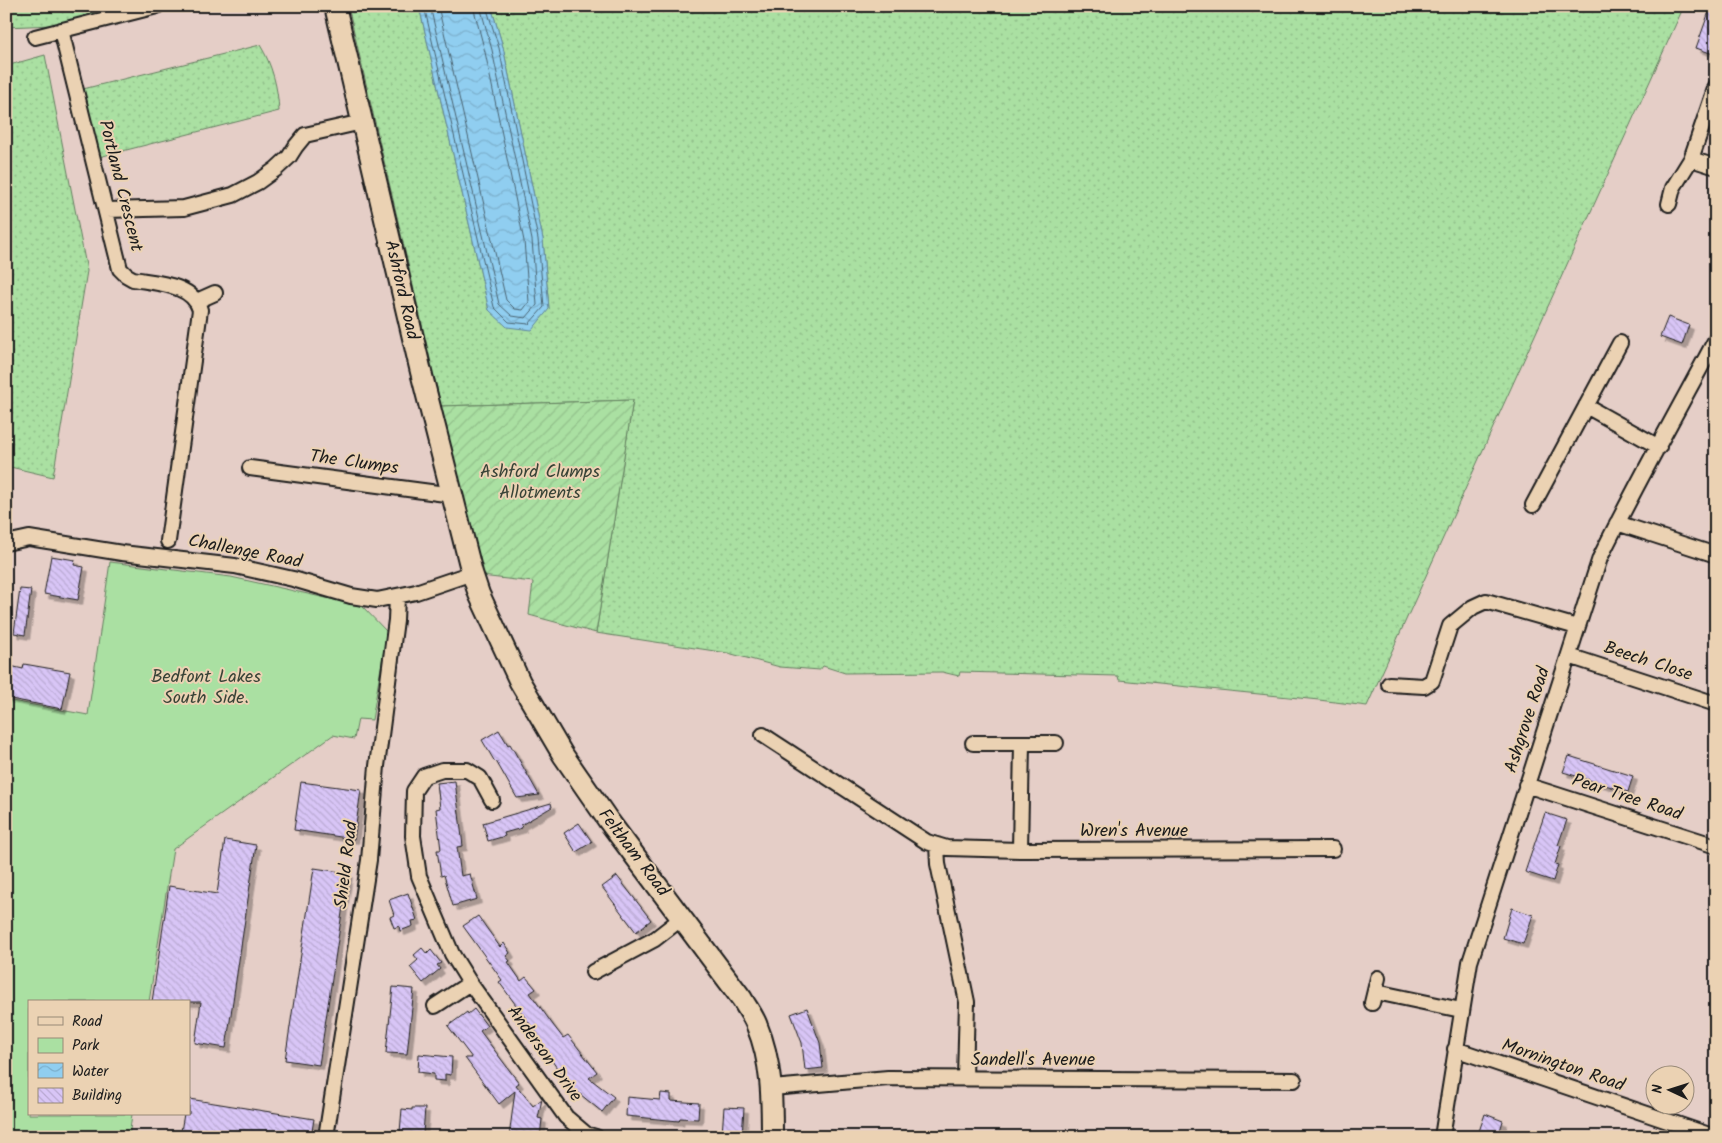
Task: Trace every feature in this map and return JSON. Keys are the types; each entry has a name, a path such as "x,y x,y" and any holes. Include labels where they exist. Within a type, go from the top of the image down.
{"main road":[{"name":"Ashford Road","path":"335,6 421,372 472,573"},
{"name":"Feltham Road","path":"472,573 479,594 520,682 563,756 608,820 742,999 757,1024 764,1047 772,1088 772,1137"}],"street":[{"path":"35,37 158,6"},
{"name":"Portland Crescent","path":"61,30 76,84 120,268 133,279 180,288 197,301"},
{"path":"1669,204 1674,188 1691,160 1716,86"},
{"path":"106,210 184,208 233,195 258,182 276,169 290,157 305,135 362,122"},
{"path":"1691,160 1716,167"},
{"path":"168,542 196,344 200,310 197,301 214,293"},
{"name":"Ashgrove Road","path":"1442,1137 1470,962 1600,558 1716,339"},
{"path":"1534,505 1620,343"},
{"path":"1586,406 1659,447"},
{"name":"The Clumps","path":"250,468 453,495"},
{"path":"1617,524 1716,555"},
{"name":"Challenge Road","path":"6,543 29,538 122,553 209,562 292,579 351,596 377,600 416,592 472,573"},
{"name":"Shield Road","path":"326,1137 369,860 377,766 396,620 397,597"},
{"path":"1389,684 1424,686 1432,681 1450,626 1473,607 1486,601 1577,627"},
{"name":"Beech Close","path":"1569,656 1716,704"},
{"name":"Wren's Avenue","path":"762,735 927,842 947,848 1020,850 1333,849"},
{"path":"973,743 1056,743"},
{"path":"1020,850 1022,744"},
{"name":"Anderson Drive","path":"492,800 480,778 467,770 442,770 424,776 414,791 413,836 419,876 452,954 470,983 576,1132 596,1137"},
{"name":"Pear Tree Road","path":"1526,785 1716,846"},
{"path":"937,845 938,864 967,1002 965,1078"},
{"path":"593,972 655,939 682,918"},
{"path":"435,1006 470,983"},
{"path":"1375,991 1461,1010"},
{"name":"Mornington Road","path":"1456,1049 1715,1137"},
{"name":"Sandell's Avenue","path":"772,1088 888,1078 1294,1080"}],"green space":[{"path":"6,6 131,6 52,25 6,27"},
{"path":"348,6 419,6 489,310 549,309 543,239 503,47 491,6 1684,6 1367,706 1119,680 1118,676 960,672 959,676 942,672 845,673 823,666 820,670 780,667 728,653 596,633 633,400 441,406"},
{"path":"260,45 274,77 279,111 99,157 83,89"},
{"path":"45,55 87,271 53,477 6,466 6,66"},
{"name":"Ashford Clumps Allotments","path":"633,400 596,633 529,615 533,582 481,576 441,406"},
{"name":"Bedfont Lakes South Side.","path":"110,562 231,577 362,606 387,632 372,720 358,719 354,739 333,735 173,849 149,1000 28,1000 28,1116 132,1116 129,1137 6,1137 6,700 88,715"}],"water":[{"path":"419,6 491,6 503,47 543,239 549,309 532,330 507,327 489,310"}],"building":[{"path":"1711,6 1716,6 1716,55 1696,48"},
{"path":"1668,317 1689,325 1682,345 1660,337"},
{"path":"51,556 75,560 74,565 84,567 78,600 44,594"},
{"path":"20,589 31,590 25,635 14,633"},
{"path":"24,664 70,672 62,709 6,698 6,665 23,669"},
{"path":"499,730 508,745 510,744 539,795 517,798 482,740"},
{"path":"1569,756 1633,776 1628,792 1563,772"},
{"path":"455,781 463,846 457,847 461,876 470,874 477,899 453,906 444,875 441,876 437,850 441,850 436,809 440,808 437,783"},
{"path":"301,782 361,790 354,839 294,830"},
{"path":"551,803 552,807 521,825 522,828 504,833 505,836 488,841 483,823"},
{"path":"1545,813 1567,820 1558,845 1561,846 1555,864 1558,865 1553,881 1525,872"},
{"path":"579,823 592,842 576,852 564,833"},
{"path":"225,840 256,845 226,1048 195,1043 201,1002 190,1002 190,1000 152,1000 169,886 217,894"},
{"path":"314,868 348,873 319,1065 285,1060"},
{"path":"617,876 651,920 636,932 602,887"},
{"path":"408,893 417,920 412,921 413,926 400,931 399,926 394,928 390,917 394,915 389,900"},
{"path":"1512,908 1533,915 1523,944 1503,938"},
{"path":"478,916 500,947 504,943 510,953 506,956 510,961 508,962 521,981 526,977 536,989 530,993 553,1025 563,1038 568,1035 597,1072 589,1078 614,1097 602,1112 569,1085 535,1037 538,1035 499,982 502,980 463,926"},
{"path":"422,948 427,954 431,950 441,963 437,965 440,969 423,983 410,967 418,960 414,955"},
{"path":"393,987 414,989 407,1054 386,1053"},
{"path":"807,1008 820,1043 823,1068 805,1070 802,1043 791,1014"},
{"path":"474,1009 487,1026 480,1031 519,1083 516,1085 533,1106 542,1099 538,1118 542,1119 540,1137 509,1137 515,1091 499,1104 465,1058 472,1058 448,1026"},
{"path":"419,1054 452,1057 451,1075 445,1074 445,1081 434,1080 434,1074 418,1072"},
{"path":"661,1093 671,1094 671,1101 699,1103 698,1119 680,1118 679,1121 626,1116 627,1097 660,1100"},
{"path":"190,1099 314,1119 311,1137 180,1137 184,1116 190,1116"},
{"path":"724,1107 744,1108 742,1136 722,1135"},
{"path":"412,1108 425,1108 423,1134 400,1132 402,1109 412,1110"},
{"path":"1485,1114 1503,1121 1498,1137 1477,1137"}]}
